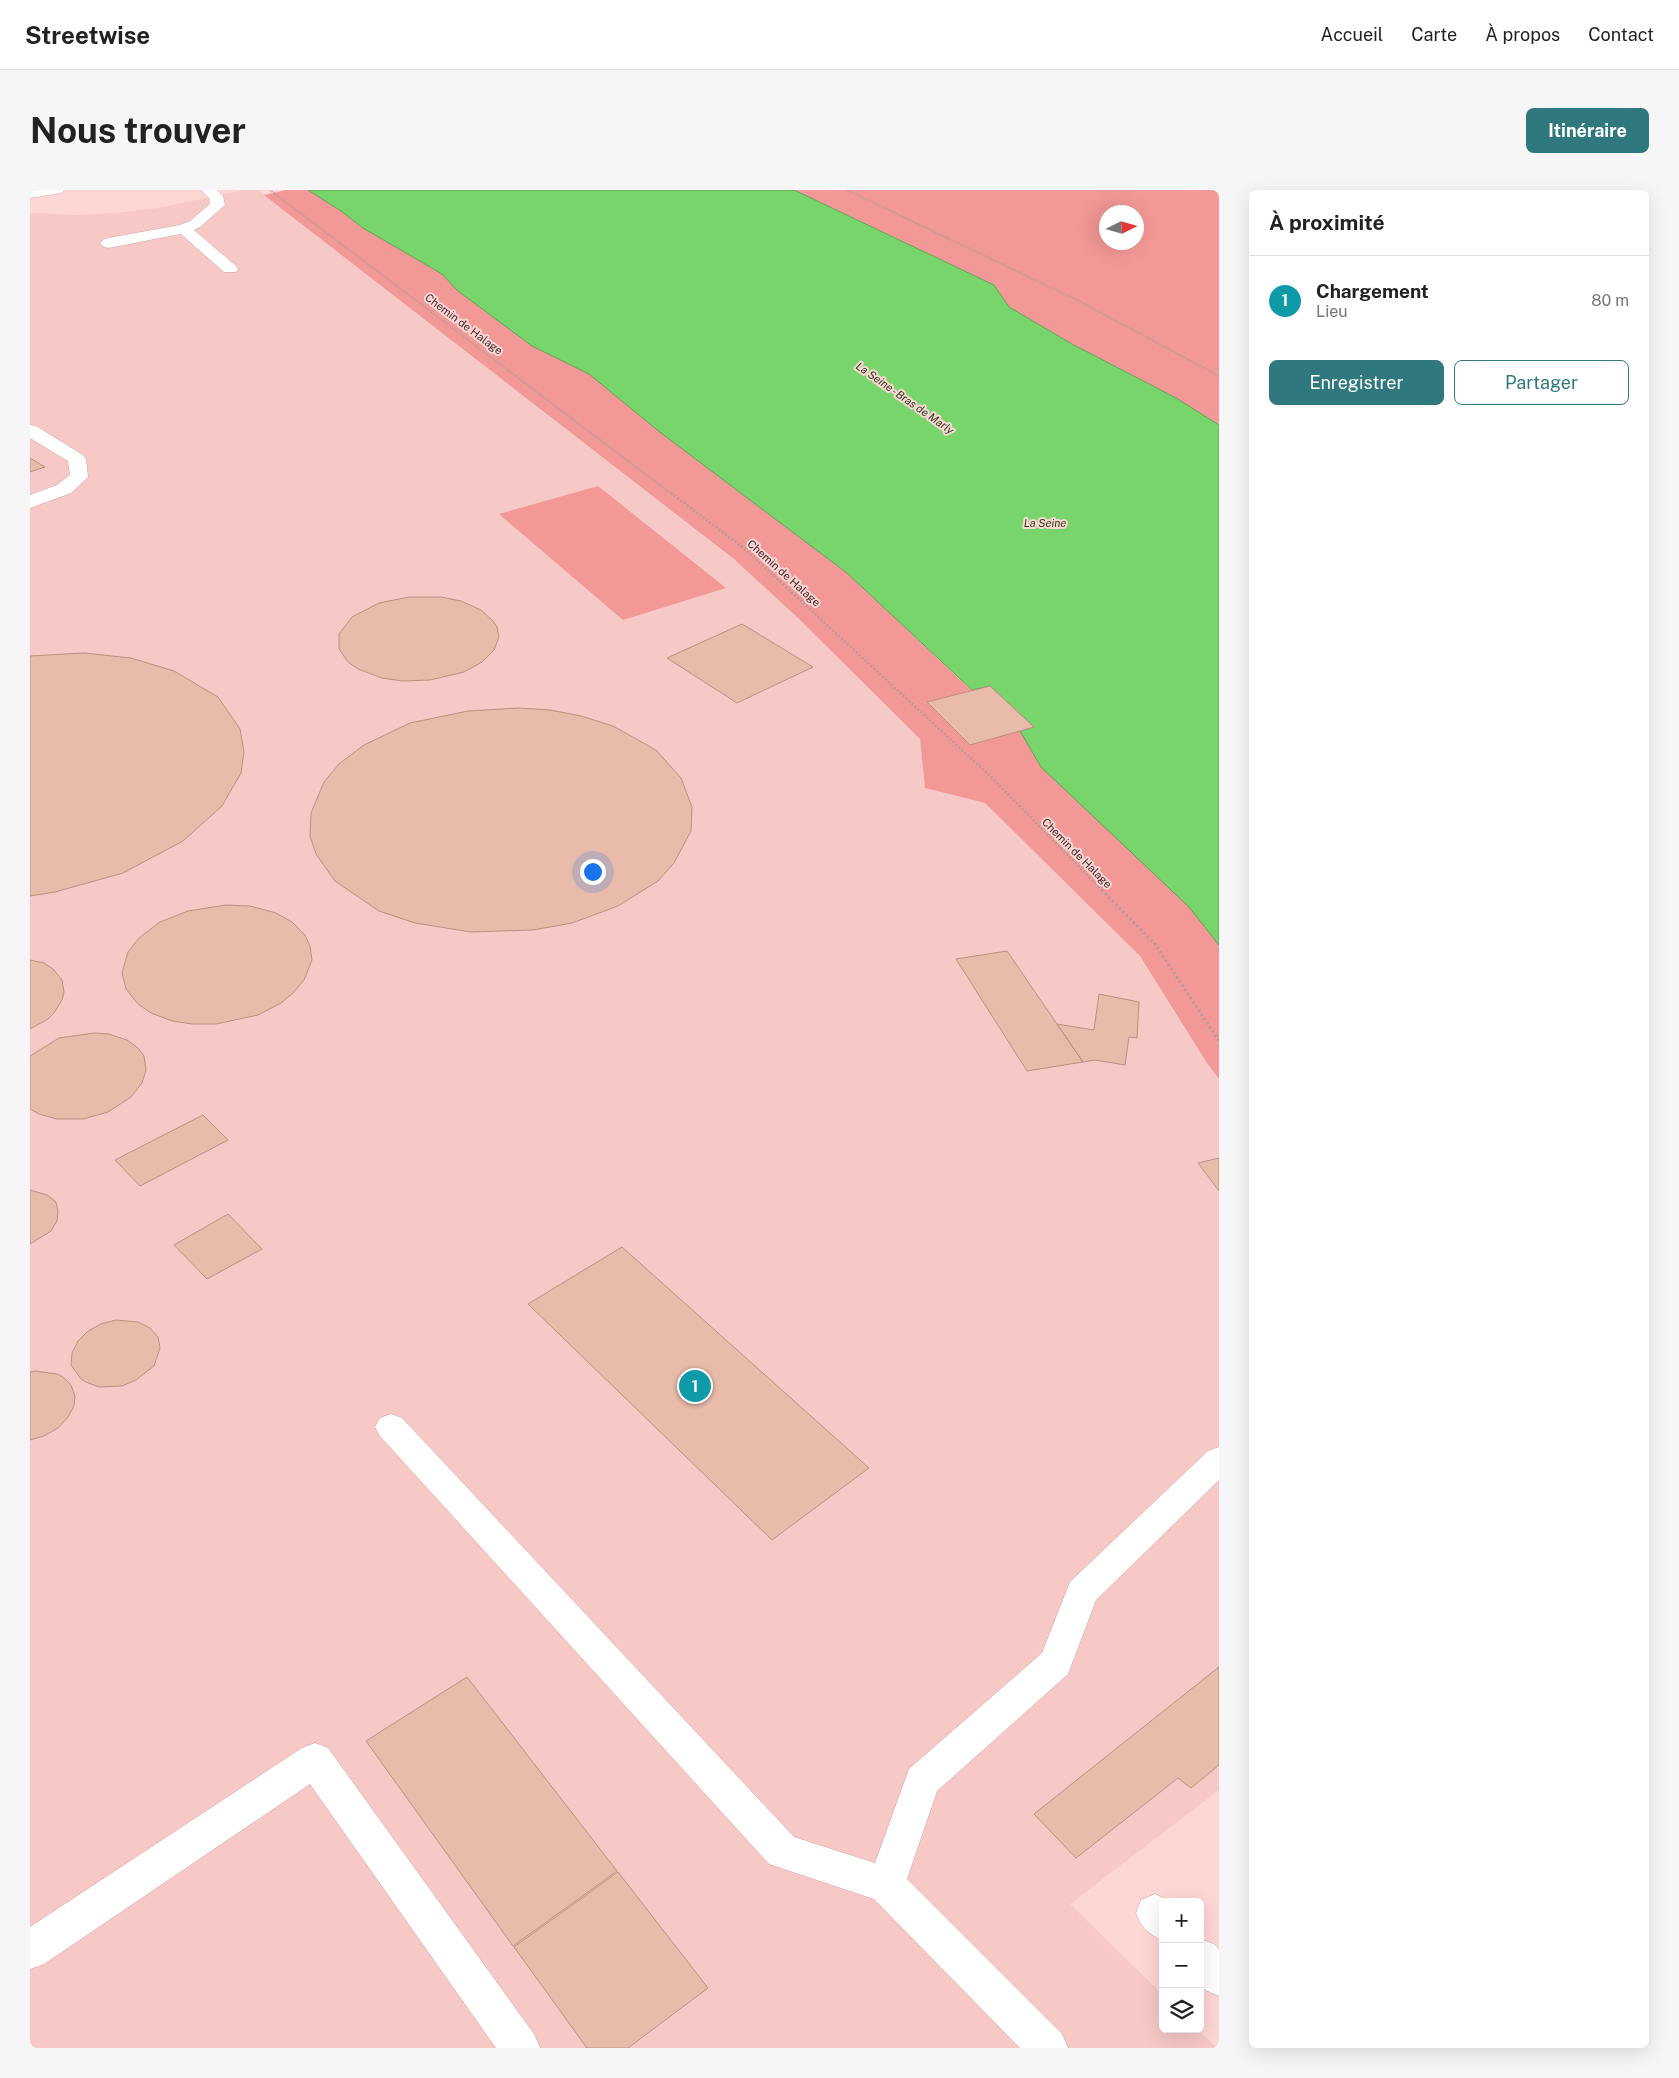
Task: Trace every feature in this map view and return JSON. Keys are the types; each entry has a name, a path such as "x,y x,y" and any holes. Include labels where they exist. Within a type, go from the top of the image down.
{"street":[{"path":"30,194 57,190"},
{"path":"108,244 184,229 194,224 218,205 216,196 208,190"},
{"path":"184,229 230,269"},
{"path":"30,430 77,459 79,477 64,489 30,502"},
{"path":"391,1427 782,1851 886,1885 1048,2048"},
{"path":"886,1885 922,1781 1056,1663 1082,1592 1219,1460"},
{"path":"30,1950 315,1760 520,2048"},
{"path":"1204,1962 1219,1976"}],"path":[{"name":"Chemin de Halage","path":"270,190 745,549 990,776 1155,944 1219,1040"},
{"path":"848,190 1079,302 1219,376"}],"shaded area":[{"path":"244,190 258,190 734,559 798,618 920,739 925,788 985,803 1140,956 1219,1079 1219,1790 1070,1904 1159,1991 1159,2033 1201,2033 1217,2048 30,2048 30,213 79,215 159,208"},
{"path":"286,190 308,190 363,228 442,274 458,291 532,346 589,374 661,433 847,573 971,690 990,686 1034,727 1020,731 1189,907 1219,945 1219,1079 1140,956 985,803 925,788 920,739 798,618 734,559 264,195"},
{"path":"794,190 1219,190 1219,425 1176,398 1072,344 1009,307 994,285"},
{"path":"598,486 726,588 623,620 499,514"}],"water":[{"name":"La Seine","path":"308,190 794,190 994,285 1009,307 1072,344 1176,398 1219,425 1219,945 1189,907 1041,767 1020,731 1034,727 990,686 972,690 847,573 661,433 589,374 532,346 458,291 442,274 363,228"}],"building":[{"path":"30,458 45,467 30,472"},
{"path":"409,597 441,597 461,601 481,610 497,627 499,637 494,650 482,662 464,672 430,680 403,681 382,678 358,669 348,662 339,649 339,634 352,617 379,603"},
{"path":"742,624 813,667 737,703 667,658"},
{"path":"84,653 131,658 174,671 218,697 240,729 244,752 241,773 222,806 183,841 123,873 55,892 30,896 30,656"},
{"path":"990,686 1034,727 970,745 927,702"},
{"path":"518,708 550,710 581,716 613,726 656,750 681,778 692,807 691,831 674,863 658,881 618,906 572,923 533,930 471,932 415,923 379,911 335,881 316,854 310,836 311,813 324,782 339,764 364,745 410,723 468,711"},
{"path":"226,905 250,906 276,913 292,922 305,935 310,946 312,960 304,980 293,993 281,1003 258,1015 216,1024 192,1024 172,1021 151,1013 138,1004 126,989 122,973 128,952 139,938 160,922 188,911"},
{"path":"1007,951 1083,1062 1027,1071 956,959"},
{"path":"30,960 44,963 53,969 62,980 64,992 62,1000 54,1013 48,1019 30,1029"},
{"path":"1099,994 1139,1002 1137,1038 1129,1037 1125,1065 1095,1060 1083,1062 1057,1024 1094,1030"},
{"path":"94,1033 109,1034 127,1040 138,1048 144,1056 146,1070 142,1083 131,1097 108,1112 83,1119 57,1119 39,1114 30,1109 30,1056 59,1038"},
{"path":"203,1115 228,1140 140,1186 115,1160"},
{"path":"1219,1158 1219,1191 1198,1163"},
{"path":"30,1190 47,1195 56,1202 58,1211 57,1221 51,1231 30,1244"},
{"path":"228,1214 262,1249 207,1279 174,1245"},
{"path":"622,1247 869,1468 772,1540 528,1304"},
{"path":"116,1320 138,1322 150,1328 158,1337 160,1348 154,1366 136,1380 122,1386 99,1387 81,1379 71,1365 72,1353 78,1341 88,1331 101,1324"},
{"path":"30,1372 57,1374 63,1377 71,1385 75,1396 74,1406 68,1417 58,1428 44,1436 30,1440"},
{"path":"1219,1667 1219,1765 1191,1788 1178,1778 1076,1858 1034,1814"},
{"path":"467,1677 617,1871 513,1946 366,1741"},
{"path":"618,1872 708,1988 628,2048 587,2048 514,1947"}],"place":[{"name":"Chargement","path":"695,1386"}],"water label":[{"name":"La Seine - Bras de Marly","path":"905,398"}]}
